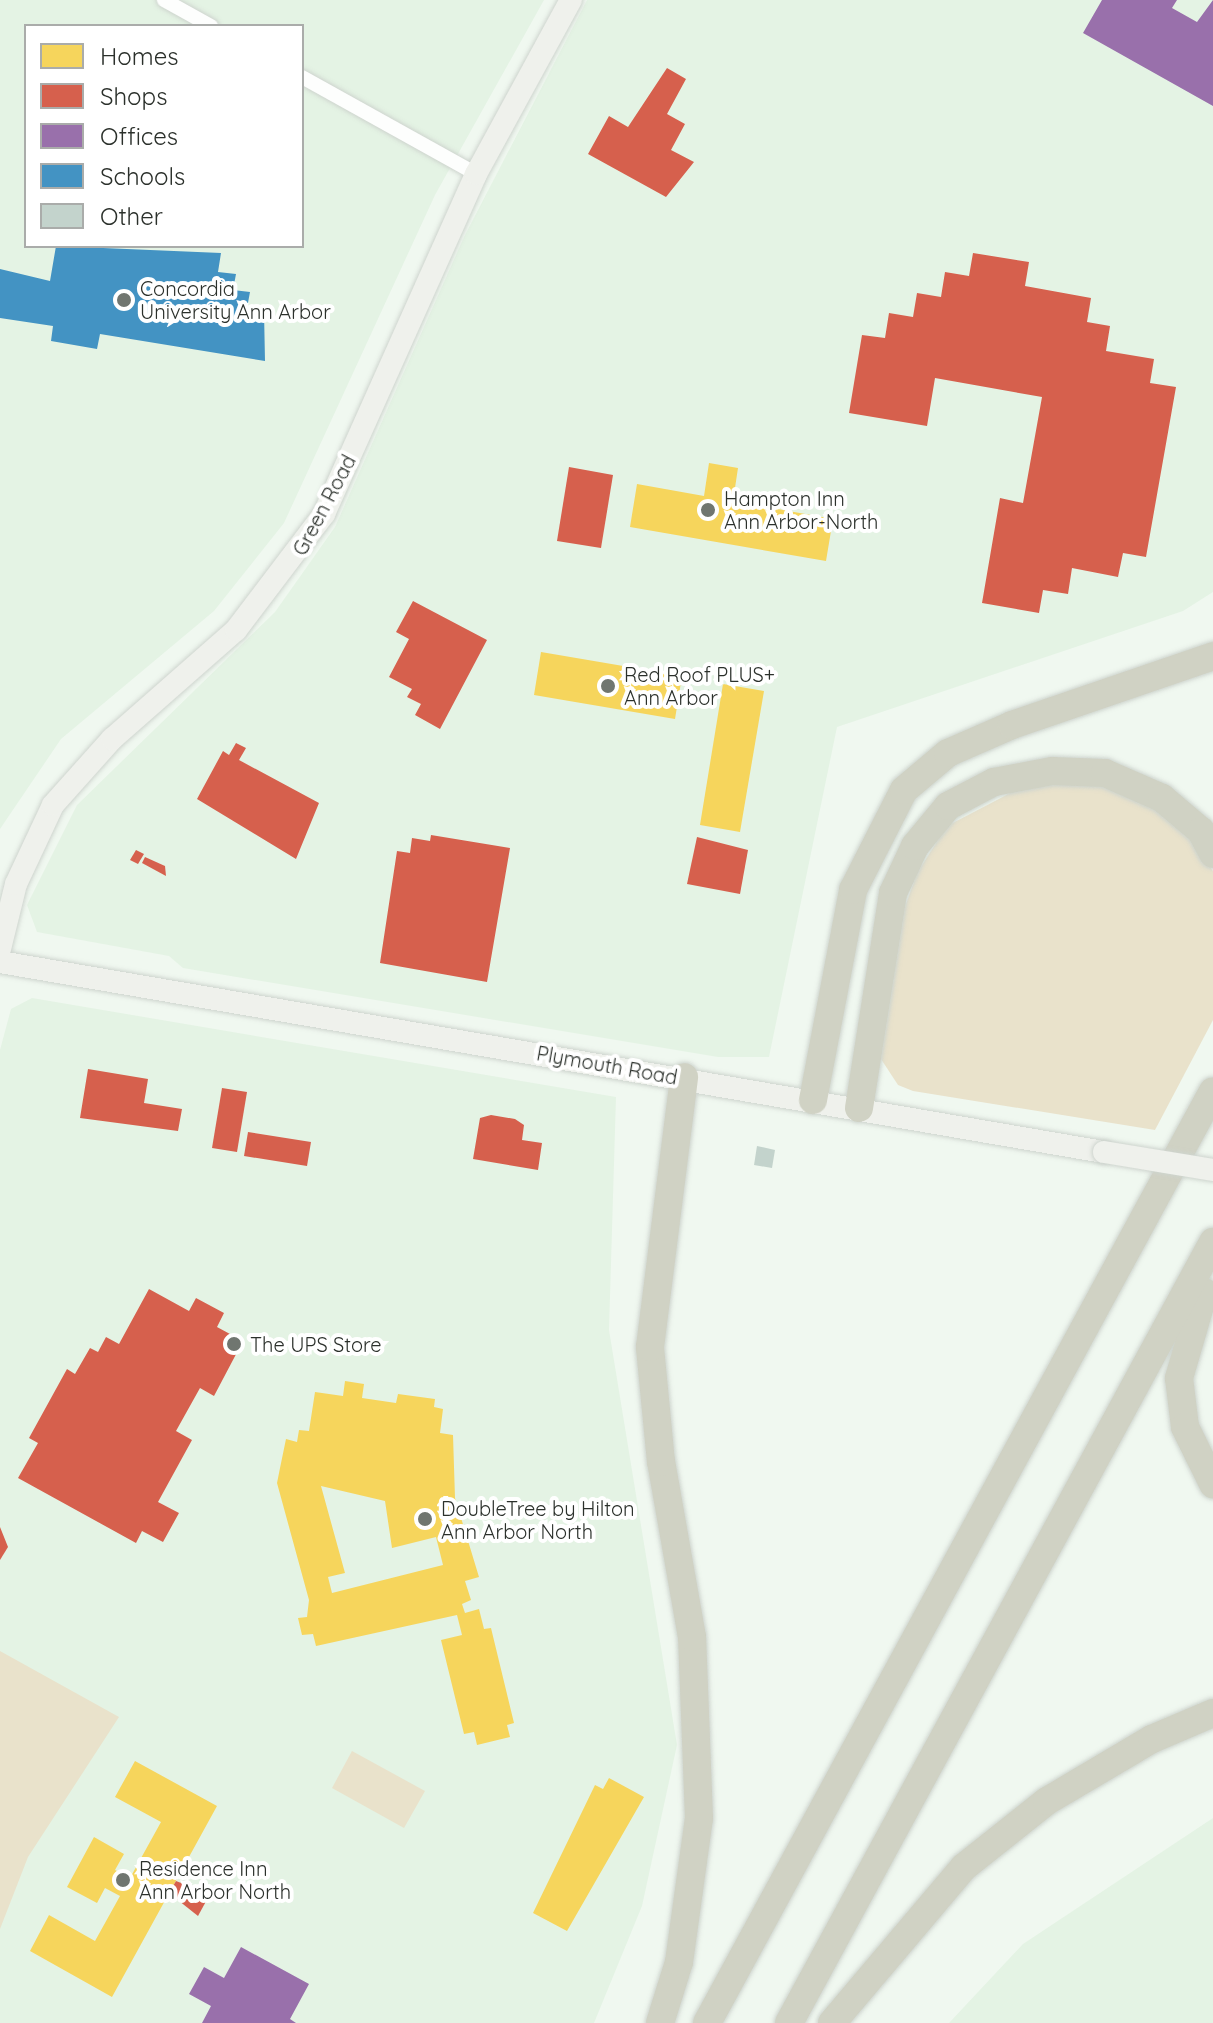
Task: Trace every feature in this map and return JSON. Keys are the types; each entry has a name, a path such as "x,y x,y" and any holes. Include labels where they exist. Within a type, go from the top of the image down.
{"highway":[{"path":"813,1100 853,890 904,790 948,753 1012,725 1213,656"},
{"path":"859,1108 893,893 915,846 948,806 994,782 1052,771 1105,773 1162,798 1201,831 1213,854"},
{"path":"707,2023 1209,1098 1213,1073"},
{"path":"660,2023 679,1962 699,1818 692,1637 661,1462 650,1347 684,1077"},
{"path":"789,2023 1213,1242"},
{"path":"1213,1275 1192,1317 1179,1378 1185,1427 1213,1484"},
{"path":"832,2023 964,1867 1047,1801 1152,1739 1213,1713"}],"main road":[{"name":"Green Road","path":"0,949 16,884 53,805 112,739 236,630 324,514 476,174 571,0"},
{"name":"Plymouth Road","path":"0,962 1213,1170"}],"street":[{"path":"164,0 207,24"},
{"path":"304,78 476,174"}],"shaded area":[{"path":"0,0 544,0 435,195 284,523 214,611 61,739 0,829"},
{"path":"587,0 1213,0 1213,592 1183,611 837,727 769,1057 718,1057 183,968 169,956 37,932 27,905 77,805 275,612 335,527 464,237"},
{"path":"1035,780 1097,785 1151,805 1190,838 1213,871 1213,1020 1155,1130 913,1091 898,1085 881,1059 905,907 917,873 947,826"},
{"path":"32,998 616,1097 609,1330 677,1745 642,1906 594,2023 0,2023 0,1050 11,1009"},
{"path":"0,1651 119,1717 28,1857 0,1929"},
{"path":"352,1751 425,1791 404,1828 332,1788"},
{"path":"1213,1818 1213,2023 949,2023 1023,1944"}],"building: Homes":[{"name":"Hampton Inn Ann Arbor-North","path":"709,463 738,468 733,501 833,519 826,561 630,527 637,484 704,496"},
{"path":"541,652 682,676 675,719 534,695"},
{"path":"723,684 764,691 740,832 700,825"},
{"name":"DoubleTree by Hilton Ann Arbor North","path":"345,1381 364,1384 362,1398 396,1403 398,1394 435,1399 434,1407 443,1409 440,1433 453,1435 455,1498 479,1577 465,1581 471,1600 462,1604 465,1613 479,1609 484,1629 491,1628 514,1723 507,1725 510,1737 477,1745 474,1732 464,1734 441,1640 462,1635 457,1615 316,1646 313,1634 302,1635 298,1618 307,1617 309,1600 277,1483 286,1439 297,1442 299,1430 309,1431 315,1392 343,1396","holes":["321,1486 385,1501 392,1548 436,1537 443,1565 332,1593 328,1577 345,1573"]},
{"name":"Residence Inn Ann Arbor North","path":"135,1761 217,1806 112,1997 30,1951 49,1915 95,1941 120,1896 105,1888 97,1903 67,1887 94,1837 124,1854 115,1870 130,1878 161,1822 115,1797"},
{"path":"609,1778 644,1797 567,1931 533,1913 595,1785 603,1789"}],"building: Shops":[{"path":"667,68 686,79 667,114 685,124 671,150 694,162 666,197 588,154 609,116 628,127"},
{"path":"973,253 1029,262 1025,286 1091,298 1087,322 1110,326 1106,351 1154,359 1150,383 1176,387 1146,557 1123,553 1118,577 1072,568 1068,594 1043,590 1039,613 982,603 1000,498 1023,503 1042,397 935,378 927,426 849,413 862,335 885,338 889,313 913,317 917,293 941,297 945,272 969,276"},
{"path":"569,467 613,475 601,548 557,541"},
{"path":"413,601 487,640 440,729 415,715 421,704 407,697 412,689 389,677 409,639 396,632"},
{"path":"236,743 246,748 239,760 319,803 296,859 197,799 223,751 229,755"},
{"path":"431,835 510,848 487,982 380,963 397,851 410,853 412,838 430,841"},
{"path":"697,837 748,850 740,894 687,884"},
{"path":"136,850 144,854 138,864 130,860"},
{"path":"145,857 165,866 166,876 142,863"},
{"path":"88,1069 148,1079 144,1103 182,1109 178,1131 80,1118"},
{"path":"222,1088 247,1092 237,1152 212,1148"},
{"path":"491,1115 515,1119 524,1125 522,1140 542,1143 538,1170 473,1159 480,1118"},
{"path":"248,1132 311,1142 307,1166 244,1156"},
{"path":"149,1289 189,1311 196,1298 224,1313 217,1327 243,1341 214,1396 200,1388 176,1431 192,1440 158,1502 179,1513 163,1542 142,1531 136,1543 18,1478 38,1443 29,1438 67,1369 75,1374 90,1348 98,1352 106,1337 119,1344"},
{"path":"0,1527 8,1547 0,1560"},
{"path":"176,1881 210,1894 198,1916 169,1893"}],"building: Offices":[{"path":"1102,0 1177,0 1172,8 1197,22 1213,0 1213,106 1083,33"},
{"path":"241,1947 309,1984 290,2019 296,2023 202,2023 211,2006 189,1994 204,1967 224,1978"}],"building: Schools":[{"name":"Concordia University Ann Arbor","path":"56,248 221,253 218,272 236,274 233,290 250,292 247,308 264,311 265,361 100,334 97,349 51,341 53,326 0,318 0,269 50,281"}],"building: Other":[{"path":"757,1146 775,1150 772,1168 754,1165"}],"place":[{"name":"Concordia University Ann Arbor","path":"124,300"},
{"name":"Hampton Inn Ann Arbor-North","path":"708,510"},
{"name":"Red Roof PLUS+ Ann Arbor","path":"608,686"},
{"name":"The UPS Store","path":"234,1344"},
{"name":"DoubleTree by Hilton Ann Arbor North","path":"425,1519"},
{"name":"Residence Inn Ann Arbor North","path":"123,1880"}]}
